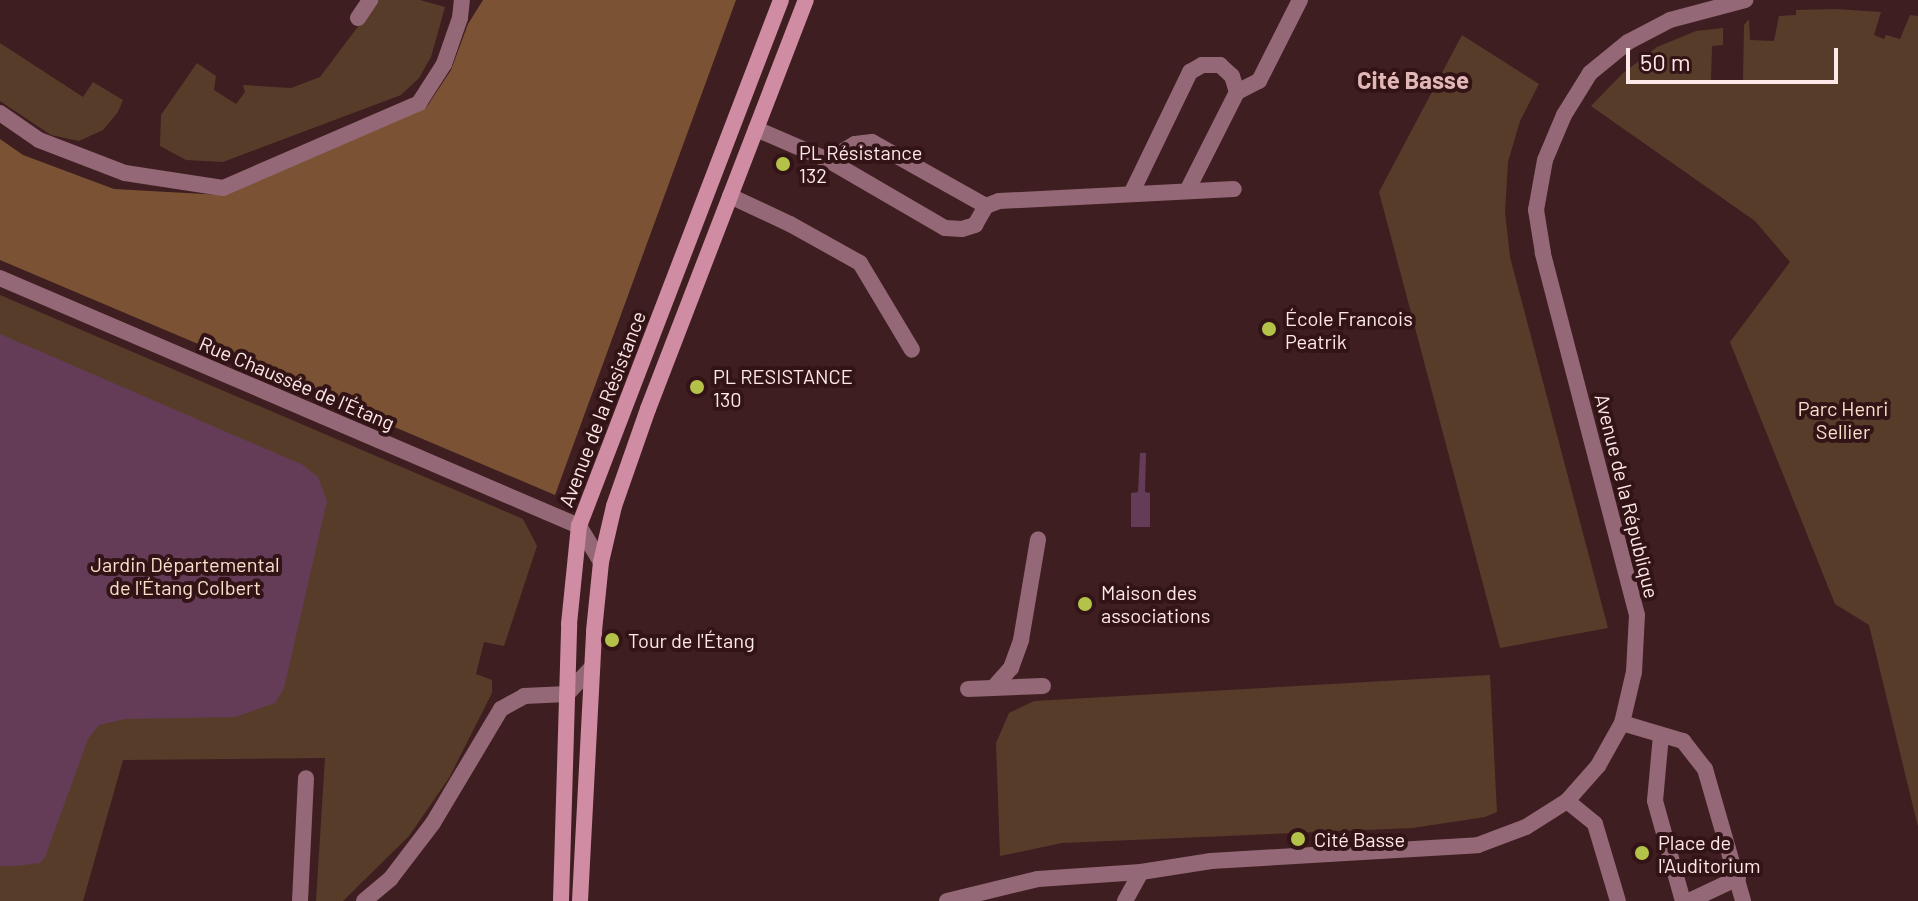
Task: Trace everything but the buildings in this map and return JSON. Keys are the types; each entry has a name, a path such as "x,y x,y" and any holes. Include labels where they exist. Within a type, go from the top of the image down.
{"main road":[{"name":"Avenue de la Résistance","path":"561,901 569,624 579,526 781,0"},
{"path":"580,901 592,667 601,562 614,506 648,409 806,0"}],"street":[{"path":"358,18 370,0"},
{"path":"0,113 39,140 125,173 223,188 419,103 444,64 460,18 462,0"},
{"path":"1187,191 1237,92 1259,81 1300,0"},
{"name":"Avenue de la République","path":"947,901 1038,879 1141,872 1211,861 1478,845 1526,827 1567,801 1598,766 1622,723 1634,672 1637,615 1543,253 1536,210 1545,160 1564,115 1590,73 1628,42 1670,20 1745,0"},
{"path":"1131,194 1190,72 1202,65 1220,65 1232,76 1237,92"},
{"path":"756,129 828,160 945,228 962,229 975,225 986,206 999,201 1234,189"},
{"path":"828,160 855,144 872,142 986,206"},
{"path":"730,196 790,224 860,263 912,350"},
{"name":"Rue Chaussée de l'Étang","path":"0,278 579,526"},
{"path":"579,526 601,562"},
{"path":"993,688 1011,668 1021,640 1038,539"},
{"path":"364,901 391,878 433,823 501,709 524,696 567,694 592,667"},
{"path":"968,689 1043,686"},
{"path":"1622,723 1683,741 1705,769 1743,901"},
{"path":"1661,735 1655,801 1686,901 1738,878"},
{"path":"300,901 306,778"},
{"path":"1567,801 1595,824 1618,901"},
{"path":"1125,901 1141,872"}],"green space":[{"path":"378,0 420,0 445,7 431,57 419,78 401,95 223,162 186,160 160,146 161,115 197,63 216,76 214,90 236,104 245,92 243,85 291,88 320,77"},
{"name":"Parc Henri Sellier","path":"1796,10 1881,12 1874,35 1884,39 1886,35 1900,39 1910,15 1918,16 1918,827 1869,625 1835,604 1730,342 1790,262 1755,221 1591,106 1622,74 1657,47 1696,31 1723,28 1723,45 1712,46 1711,80 1743,81 1744,25 1749,19 1750,40 1774,41 1779,16 1796,15"},
{"path":"1462,35 1539,84 1520,121 1508,162 1505,212 1510,257 1608,628 1500,648 1379,192"},
{"path":"0,43 83,97 93,82 123,100 118,112 103,130 79,141 51,135 0,101"},
{"name":"Jardin Départemental de l'Étang Colbert","path":"0,295 523,519 537,546 504,646 484,642 476,674 492,680 492,693 449,778 409,836 343,901 316,901 325,758 123,760 83,901 0,901"},
{"path":"1490,675 1497,812 1485,817 1413,828 1062,843 1000,856 996,743 1009,713 1034,701"}],"shaded area":[{"path":"483,0 736,0 555,495 0,260 0,139 23,155 114,189 222,195 426,108 451,70 468,24"},
{"path":"0,334 303,465 318,477 327,501 284,688 275,703 235,717 125,719 99,725 88,739 45,857 40,863 15,866 0,866"},
{"path":"1140,453 1146,453 1145,492 1150,493 1150,527 1131,527 1131,493 1138,492"}],"place":[{"name":"PL Résistance 132","path":"783,164"},
{"name":"École Francois Peatrik","path":"1269,329"},
{"name":"PL RESISTANCE 130","path":"697,387"},
{"name":"Maison des associations","path":"1085,604"},
{"name":"Tour de l'Étang","path":"612,640"},
{"name":"Cité Basse","path":"1298,839"},
{"name":"Place de l'Auditorium","path":"1642,853"}],"district":[{"name":"Cité Basse","path":"1413,80"}]}
